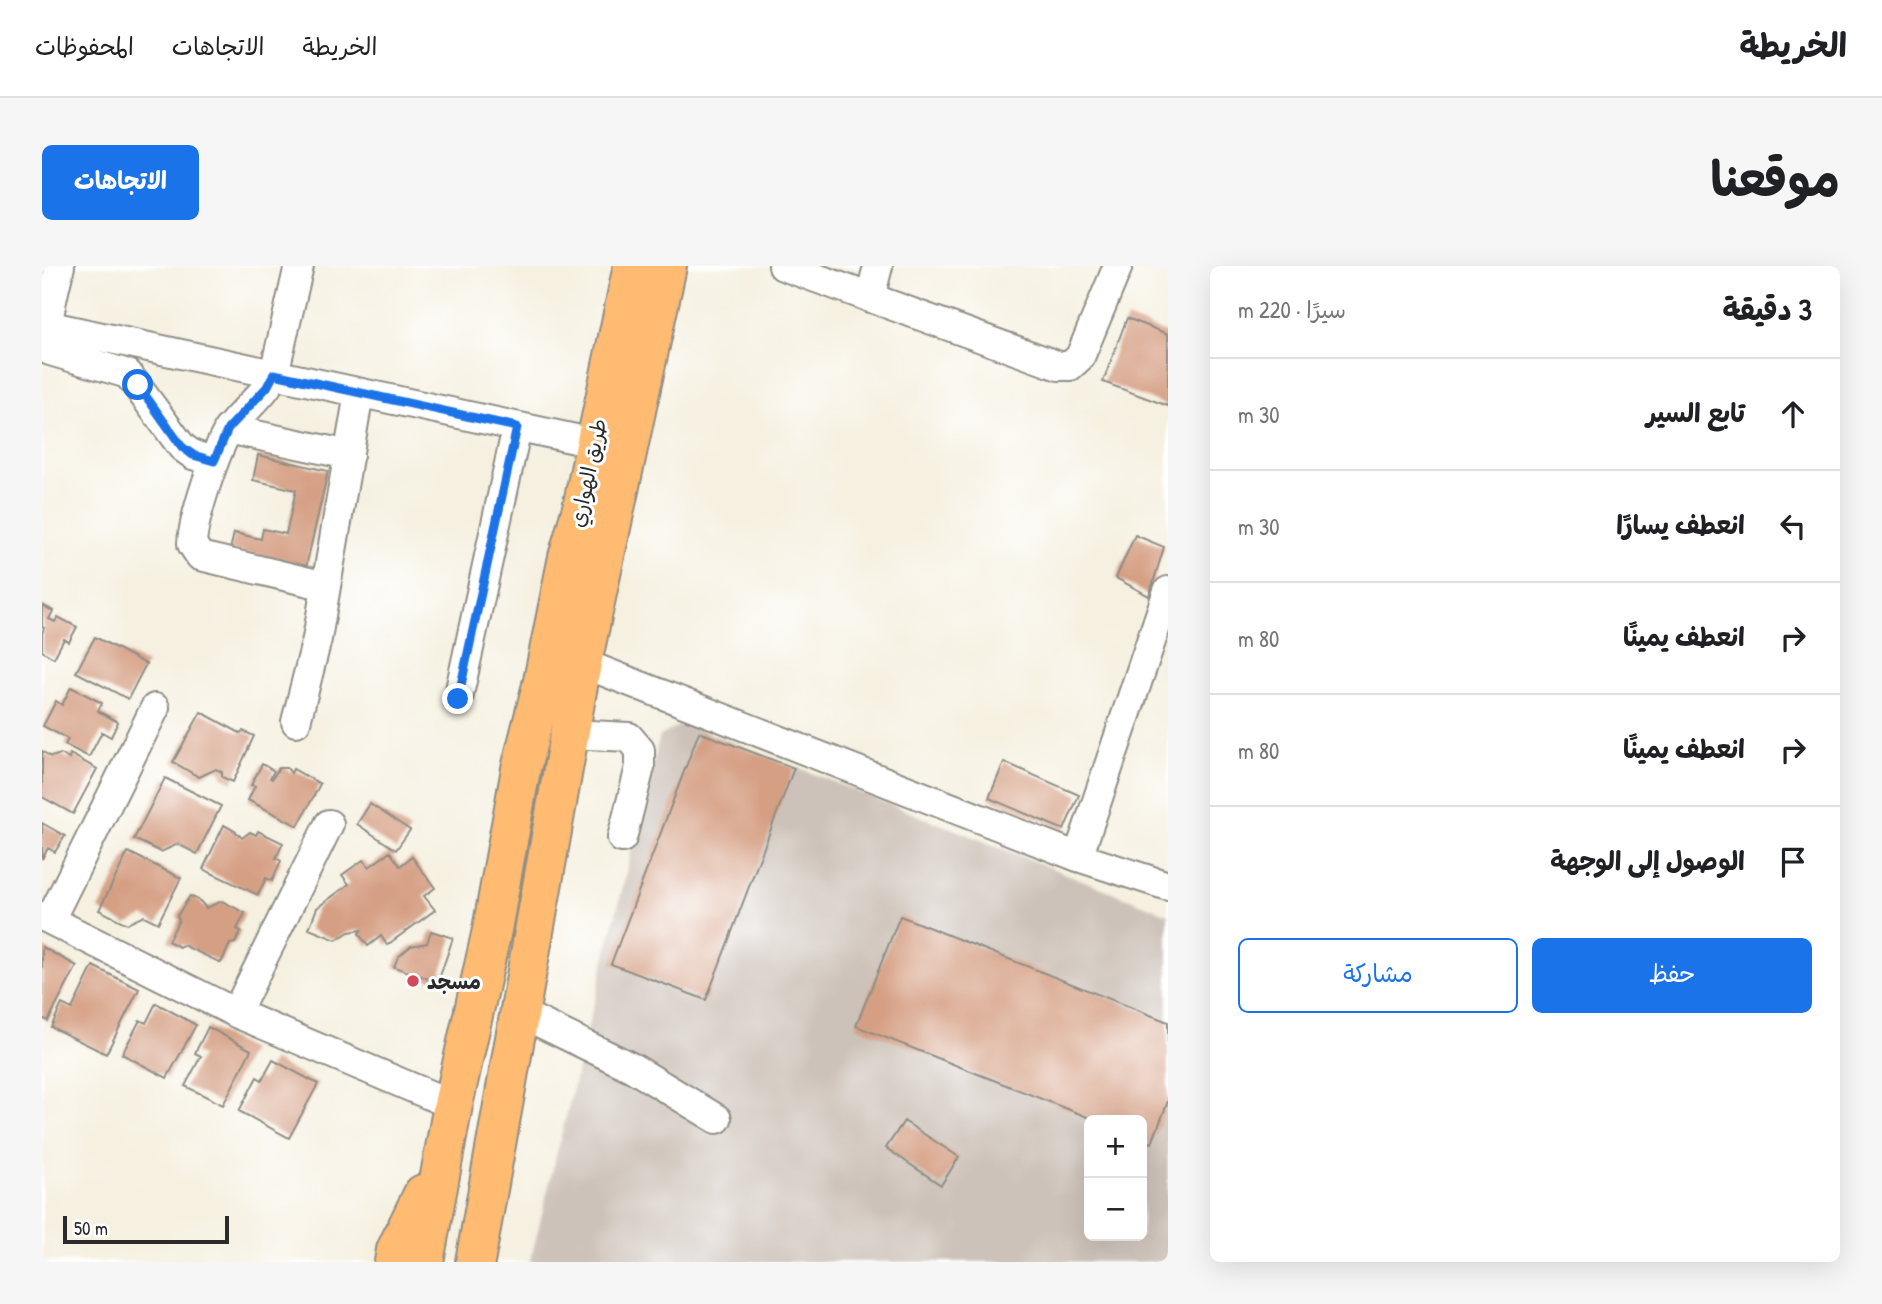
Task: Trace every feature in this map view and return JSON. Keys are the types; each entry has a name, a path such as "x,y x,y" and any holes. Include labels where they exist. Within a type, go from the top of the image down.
{"highway":[{"name":"طريق الهواري","path":"424,1262 453,1105 492,930 521,769 543,681 568,557 582,508 633,266"},
{"name":"طريق الهواري","path":"475,1262 582,663 667,266"},
{"path":"394,1262 412,1213 442,1162"}],"street":[{"path":"60,266 46,325 46,342 50,351 128,374 182,447 193,455 214,461"},
{"path":"299,266 274,374 267,387 228,429 214,461 191,544 196,553 205,557 326,586"},
{"path":"783,266 1059,366 1070,366 1080,357 1118,266"},
{"path":"870,298 878,266"},
{"path":"46,325 594,443"},
{"path":"296,722 311,669 359,393"},
{"path":"458,699 517,427"},
{"path":"228,429 349,455"},
{"path":"1078,858 1168,591"},
{"path":"582,663 1078,858 1168,886"},
{"path":"155,708 46,918 236,1013 453,1105"},
{"path":"570,734 629,737 640,750 640,767 622,838"},
{"path":"236,1013 329,824"},
{"path":"520,1013 633,1068 717,1119"}],"shaded area":[{"path":"684,723 1168,914 1168,1262 530,1262 660,736"}],"building":[{"path":"1127,318 1168,334 1168,406 1103,382"},
{"path":"258,455 328,471 306,567 230,550 234,533 261,539 263,529 286,534 296,490 253,480"},
{"path":"1135,535 1164,547 1149,596 1116,578"},
{"path":"42,605 53,611 49,619 55,622 58,617 77,627 69,642 64,639 54,658 42,651"},
{"path":"95,637 146,664 128,699 76,672"},
{"path":"71,687 102,703 98,711 118,722 111,737 102,732 89,757 65,745 68,739 43,726 56,701 62,705"},
{"path":"201,712 240,733 243,731 254,736 233,782 222,777 222,772 216,769 199,777 173,762"},
{"path":"699,732 794,768 706,1000 611,964"},
{"path":"42,751 51,757 61,754 69,759 70,754 97,769 73,814 42,797"},
{"path":"1004,762 1079,795 1064,830 989,798"},
{"path":"262,764 274,771 270,778 272,779 279,768 287,768 291,773 293,769 320,784 298,826 248,800 255,786 251,785"},
{"path":"165,778 221,806 197,854 178,844 161,852 134,839"},
{"path":"370,804 410,830 396,850 357,824"},
{"path":"42,823 65,836 55,852 48,848 42,859"},
{"path":"224,825 242,838 250,832 256,835 258,831 283,843 276,858 281,861 272,881 266,878 258,895 203,869"},
{"path":"128,852 181,878 158,923 144,916 127,924 99,910"},
{"path":"390,852 400,866 412,857 435,888 424,896 435,910 387,945 381,936 368,946 359,934 361,930 349,932 336,940 309,929 317,908 349,884 342,875 363,860 369,867"},
{"path":"190,896 206,908 222,901 245,913 237,929 241,931 235,943 230,944 221,963 168,941 179,920 177,916"},
{"path":"900,916 1168,1022 1168,1101 1152,1143 1147,1141 1147,1115 1084,1116 856,1026"},
{"path":"431,931 453,938 438,982 394,967 398,957 411,946 427,943"},
{"path":"42,947 77,966 48,1021 42,1018"},
{"path":"93,966 139,989 106,1054 51,1027 62,1004 72,1009"},
{"path":"156,1003 196,1025 167,1078 122,1054 140,1020 146,1023"},
{"path":"208,1027 251,1050 223,1105 185,1086 201,1056 195,1053"},
{"path":"273,1060 318,1084 289,1138 239,1111 257,1077 262,1080"},
{"path":"904,1121 959,1157 941,1185 886,1148"}],"place":[{"name":"مسجد","path":"413,981"}],"route":[{"path":"138,385 177,442 193,455 214,461 228,429 267,387 274,374 517,427 458,699"}]}
